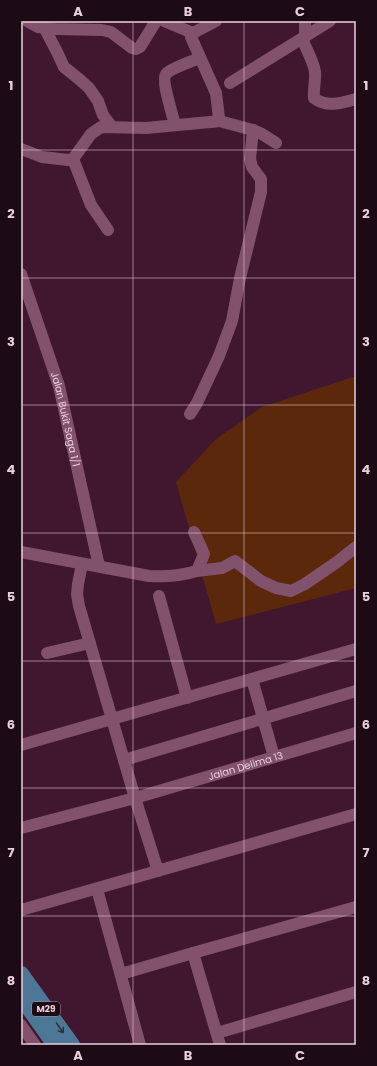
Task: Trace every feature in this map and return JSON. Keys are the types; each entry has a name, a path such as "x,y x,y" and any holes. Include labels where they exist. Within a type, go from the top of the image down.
{"main road":[{"name":"M29","path":"21,974 72,1045"},
{"name":"M29","path":"21,996 55,1045"}],"street":[{"path":"27,21 38,27 102,30 111,32 132,48 136,49 140,48 156,21"},
{"path":"164,21 193,33"},
{"path":"216,21 193,33 191,37 216,93 219,118 221,121"},
{"path":"305,21 304,38 316,73 313,91 314,98 319,102 339,104 356,99"},
{"path":"230,83 330,21"},
{"path":"44,27 64,67 89,88 98,101 103,116 112,127"},
{"path":"175,125 166,90 166,73 200,58"},
{"path":"21,149 42,157 68,160 73,159 91,134 101,128 146,128 221,121 253,130 276,143"},
{"path":"190,414 220,356 232,320 240,278 261,192 260,179 252,167 250,159 253,130"},
{"path":"73,159 91,205 108,230"},
{"name":"Jalan Bukit Saga 1/1","path":"21,274 59,386 98,566"},
{"path":"194,532 204,554 197,571"},
{"path":"21,552 149,576 166,577 222,568 235,561 261,581 276,588 291,591 305,584 356,547"},
{"path":"82,564 77,594 135,798 158,871"},
{"path":"159,596 187,698"},
{"path":"46,653 90,643"},
{"path":"21,746 356,649"},
{"path":"252,679 274,757"},
{"path":"124,760 356,691"},
{"name":"Jalan Delima 13","path":"21,828 135,798 356,733"},
{"path":"21,910 356,814"},
{"path":"97,888 140,1045"},
{"path":"120,974 193,952 356,907"},
{"path":"193,952 218,1039 356,992"},
{"path":"21,1025 35,1045"}],"shaded area":[{"path":"356,376 356,588 216,624 176,482 216,439 262,407"}]}
